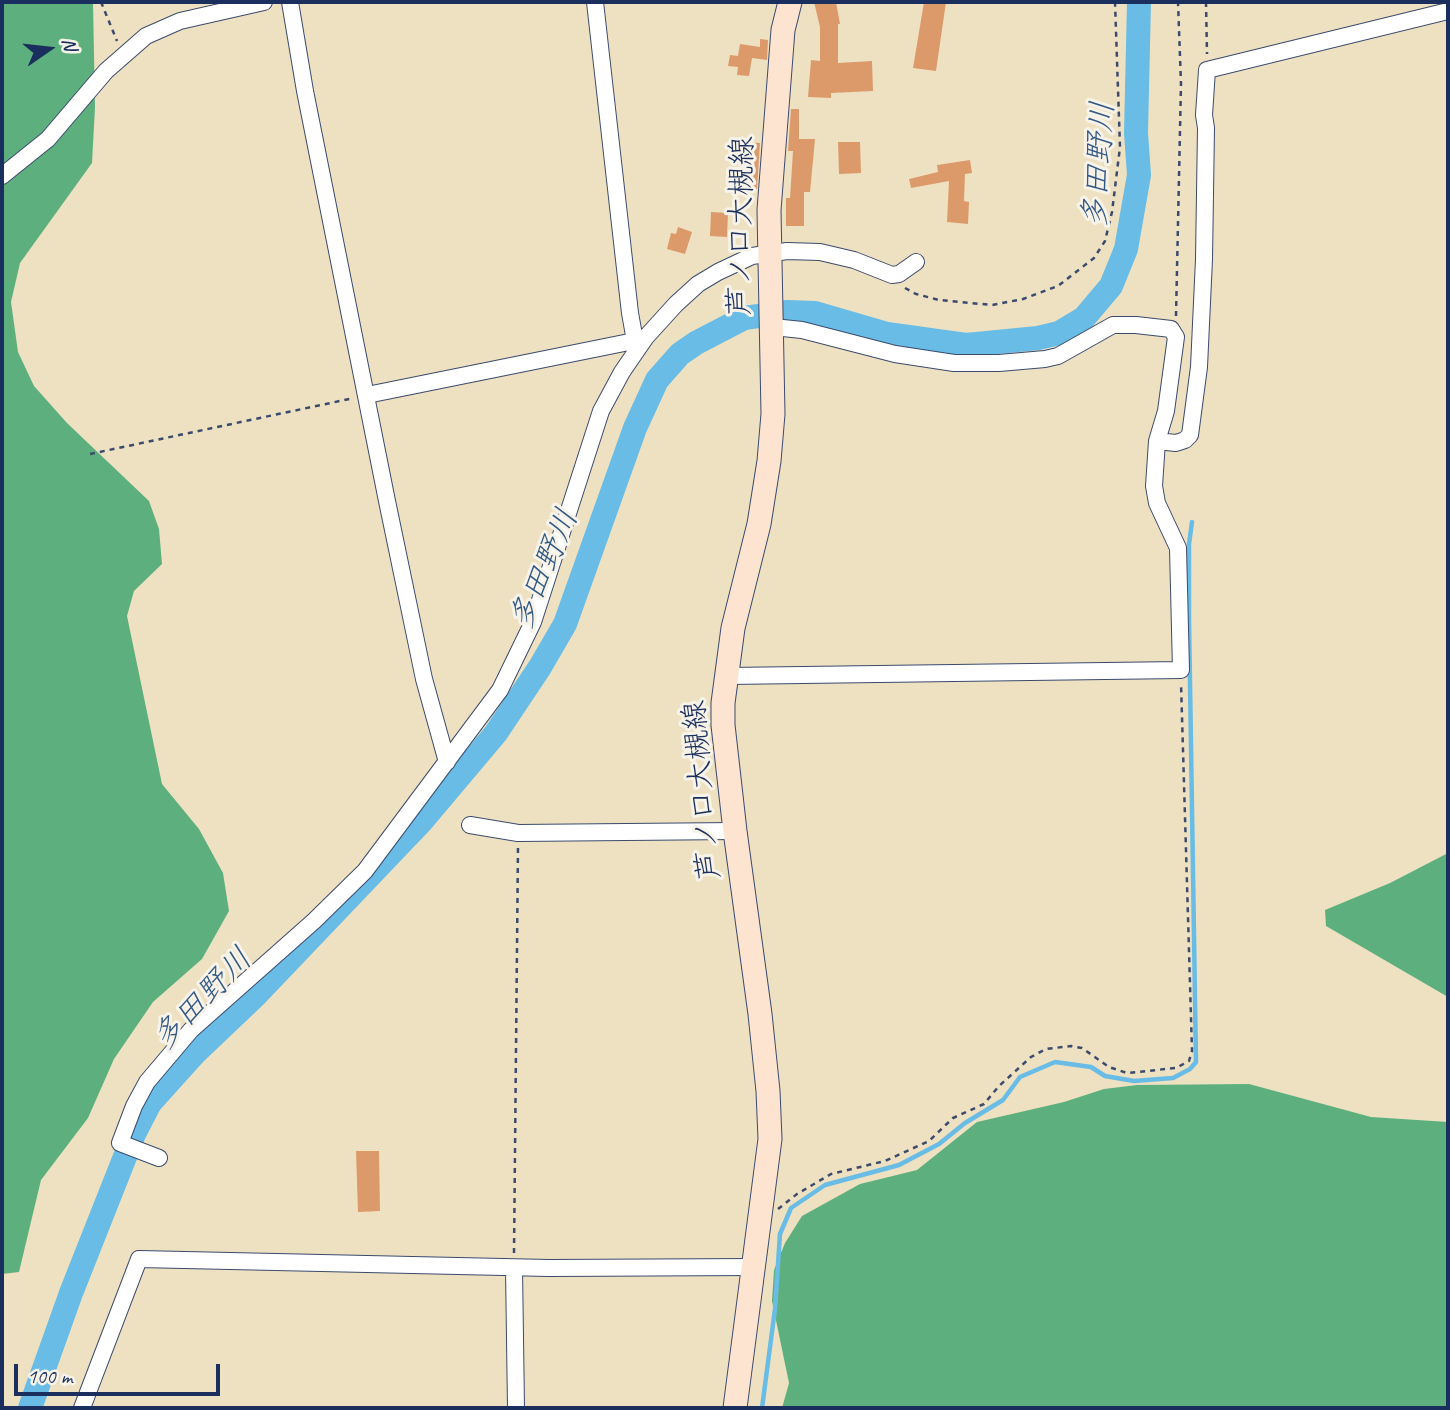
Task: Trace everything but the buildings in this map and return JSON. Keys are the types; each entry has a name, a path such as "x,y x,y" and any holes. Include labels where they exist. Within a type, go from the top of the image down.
{"main road":[{"name":"芦ノ口大槻線","path":"735,1408 769,1139 768,1091 760,1014 723,725 733,628 759,524 768,471 773,414 769,210 783,30 790,2"}],"street":[{"path":"2,176 48,139 124,54 146,36 171,24 264,2"},
{"path":"290,2 304,91 425,679 447,762"},
{"path":"595,2 629,313 640,340"},
{"path":"1157,441 1176,443 1190,435 1199,367 1207,70 1448,10"},
{"path":"159,1158 120,1143 134,1106 147,1082 182,1041 365,871 500,690 533,622 601,411 640,340 698,284 737,262 769,253 820,252 854,260 883,273 895,274 916,262"},
{"path":"727,677 1181,670 1180,563 1174,537 1157,503 1154,486 1157,441 1166,411 1175,337 1171,329 1113,325 1058,356 999,363 954,363 895,354 802,330 773,327"},
{"path":"367,395 640,340"},
{"path":"470,825 518,833 735,831"},
{"path":"82,1408 139,1259 514,1268 754,1267"},
{"path":"514,1268 516,1408"}],"path":[{"path":"101,2 124,54"},
{"path":"895,274 901,286 916,294 939,300 992,305 1023,299 1058,286 1094,258 1105,241 1112,212 1120,147 1115,2"},
{"path":"1175,337 1181,84 1178,2"},
{"path":"1206,2 1207,70"},
{"path":"90,454 367,395"},
{"path":"760,1214 782,1206 831,1174 885,1161 929,1141 953,1118 984,1104 999,1086 1031,1057 1046,1049 1071,1046 1082,1048 1109,1067 1126,1073 1176,1068 1189,1061 1192,1051 1181,670"},
{"path":"514,1268 518,833"}],"green space":[{"path":"2,2 93,2 95,107 92,163 20,263 11,302 18,352 34,386 67,423 149,501 159,529 162,564 134,591 127,616 162,784 199,829 223,873 229,911 202,959 153,1002 114,1059 88,1118 41,1180 19,1272 2,1274"},
{"path":"1448,853 1448,997 1326,926 1325,910 1390,883"},
{"path":"1249,1084 1371,1117 1448,1122 1448,1408 782,1408 789,1383 772,1301 774,1270 785,1243 802,1216 860,1184 917,1170 977,1122 1064,1102 1104,1089 1137,1085"}],"waterway":[{"name":"多田野川","path":"30,1408 71,1293 134,1134 150,1103 195,1053 256,995 421,822 496,733 565,624 635,428 657,380 680,354 744,318 788,312 815,313 887,334 966,345 1038,338 1059,333 1084,318 1111,286 1126,249 1139,175 1136,133 1139,2"},
{"path":"762,1408 775,1309 780,1234 791,1208 825,1185 899,1165 939,1144 965,1123 1003,1100 1020,1077 1055,1062 1091,1067 1105,1076 1134,1081 1173,1078 1190,1069 1196,1062 1189,619 1189,544 1192,522"}]}
